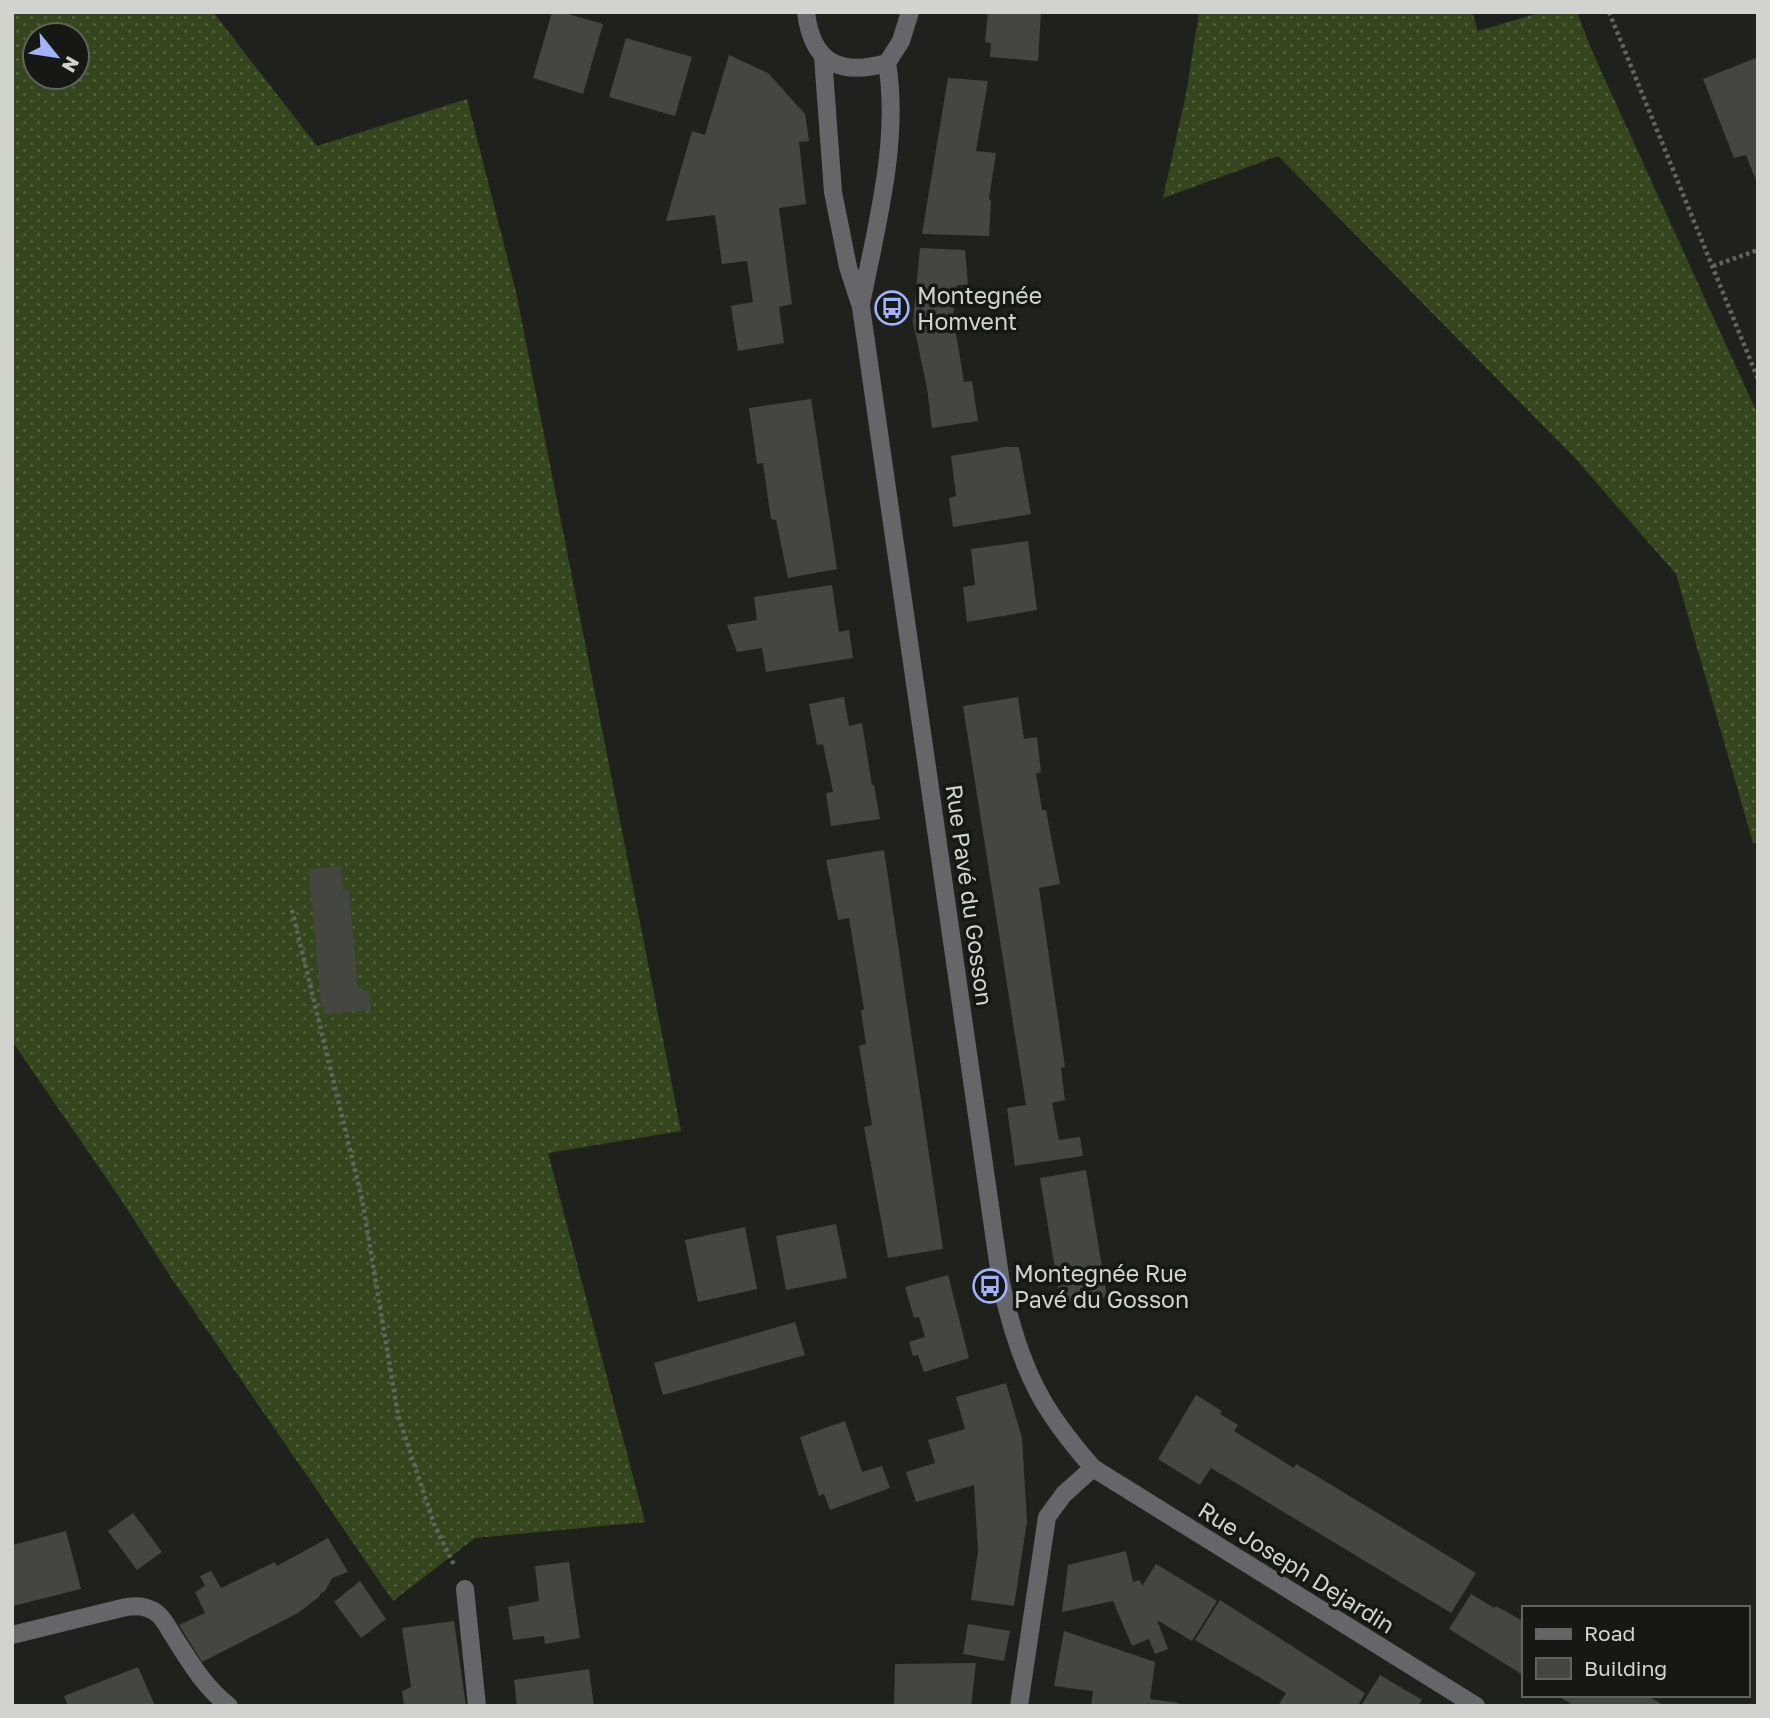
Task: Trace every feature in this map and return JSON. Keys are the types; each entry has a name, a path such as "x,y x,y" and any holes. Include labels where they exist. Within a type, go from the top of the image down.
{"street":[{"path":"806,12 808,26 823,57 841,67 864,69 887,63 901,41 910,12"},
{"name":"Rue Pavé du Gosson","path":"823,57 833,192 848,267 861,307 1001,1283 1009,1320 1038,1392 1073,1445 1093,1468"},
{"name":"Rue Pavé du Gosson","path":"861,307 884,188 892,93 887,63"},
{"path":"1019,1706 1047,1517 1064,1494 1093,1468"},
{"name":"Rue Joseph Dejardin","path":"1093,1468 1476,1706"},
{"path":"465,1589 477,1706"},
{"path":"12,1635 137,1605 148,1608 159,1615 212,1691 229,1706"}],"path":[{"path":"1609,12 1758,379"},
{"path":"1713,266 1758,250"},
{"path":"292,911 362,1199 398,1415 433,1524 465,1589"}],"green space":[{"path":"12,12 213,12 317,146 467,99 516,292 681,1131 548,1153 645,1522 475,1538 393,1601 172,1279 12,1041"},
{"path":"1199,12 1472,12 1478,31 1542,12 1577,12 1592,51 1758,415 1758,842 1753,843 1676,574 1573,456 1278,156 1163,198 1186,94"}],"building":[{"path":"552,12 603,24 583,94 533,78"},
{"path":"988,12 1041,12 1038,61 990,57 991,43 985,42"},
{"path":"626,38 692,57 675,116 609,97"},
{"path":"729,55 768,73 805,114 809,141 799,142 806,204 779,208 792,304 779,307 784,343 738,351 731,306 753,302 747,261 722,264 715,215 666,221 692,131 705,135"},
{"path":"1758,57 1758,185 1746,155 1734,158 1703,79"},
{"path":"948,78 988,81 976,151 996,153 989,198 989,236 922,234"},
{"path":"920,248 965,250 968,285 957,285 953,316 964,382 972,381 978,421 932,428 927,388 913,322"},
{"path":"811,399 837,569 788,578 776,520 771,519 763,463 757,464 749,408"},
{"path":"1019,447 1031,514 953,527 949,498 956,496 951,456"},
{"path":"1028,541 1037,610 967,622 963,587 975,585 971,549"},
{"path":"832,585 839,632 849,630 853,658 766,672 762,648 737,652 727,625 757,620 754,597"},
{"path":"844,697 849,726 862,723 880,819 831,826 826,793 833,792 823,744 817,745 809,704"},
{"path":"1018,697 1024,739 1037,737 1041,772 1036,774 1060,884 1039,888 1065,1067 1061,1068 1065,1100 1052,1103 1059,1140 1080,1137 1083,1156 1015,1166 1007,1108 1026,1105 963,706"},
{"path":"884,850 943,1249 888,1258 864,1127 872,1125 859,1046 866,1044 861,1011 864,1009 849,918 838,920 826,860"},
{"path":"341,866 343,889 349,889 358,991 369,990 371,1010 325,1014 325,1007 321,1007 309,869"},
{"path":"1086,1170 1107,1297 1061,1304 1040,1178"},
{"path":"836,1224 847,1278 786,1290 776,1236"},
{"path":"745,1227 757,1289 698,1302 685,1240"},
{"path":"948,1275 969,1358 924,1372 918,1355 913,1356 909,1342 925,1337 919,1317 914,1318 905,1287"},
{"path":"795,1322 805,1355 663,1395 654,1363"},
{"path":"1006,1383 1022,1438 1027,1522 1014,1606 971,1600 978,1551 974,1485 916,1502 906,1472 935,1463 928,1440 965,1429 956,1397"},
{"path":"1196,1395 1238,1425 1234,1431 1294,1468 1296,1464 1320,1478 1476,1573 1451,1613 1211,1468 1200,1485 1158,1459"},
{"path":"845,1421 862,1472 882,1466 890,1488 830,1510 824,1494 819,1496 800,1437"},
{"path":"133,1513 162,1552 137,1570 108,1531"},
{"path":"66,1531 81,1589 13,1606 12,1545"},
{"path":"328,1538 348,1572 332,1578 325,1591 298,1613 202,1662 179,1625 205,1613 195,1592 205,1586 200,1576 211,1571 221,1588 275,1562 277,1566"},
{"path":"1126,1551 1133,1582 1140,1580 1142,1586 1156,1564 1217,1601 1192,1641 1157,1620 1168,1649 1155,1654 1149,1639 1132,1646 1113,1601 1062,1612 1068,1565"},
{"path":"569,1562 580,1638 545,1644 544,1636 513,1640 508,1607 539,1601 535,1566"},
{"path":"360,1581 386,1619 361,1638 334,1602"},
{"path":"1471,1594 1522,1620 1522,1674 1449,1629"},
{"path":"1220,1600 1365,1693 1358,1706 1278,1706 1286,1693 1195,1640"},
{"path":"454,1621 466,1706 404,1706 402,1691 411,1687 402,1628"},
{"path":"968,1624 1010,1631 1004,1661 963,1654"},
{"path":"1064,1631 1155,1662 1150,1699 1179,1703 1179,1706 1091,1706 1093,1691 1054,1686"},
{"path":"976,1663 971,1706 894,1706 895,1664"},
{"path":"138,1667 155,1706 68,1706 64,1696"},
{"path":"589,1669 594,1706 517,1706 514,1680"},
{"path":"1380,1675 1422,1700 1418,1706 1361,1706"},
{"path":"1559,1697 1649,1697 1665,1706 1575,1706"}],"place":[{"name":"Montegnée Homvent","path":"892,308"},
{"name":"Montegnée Rue Pavé du Gosson","path":"990,1286"}]}
